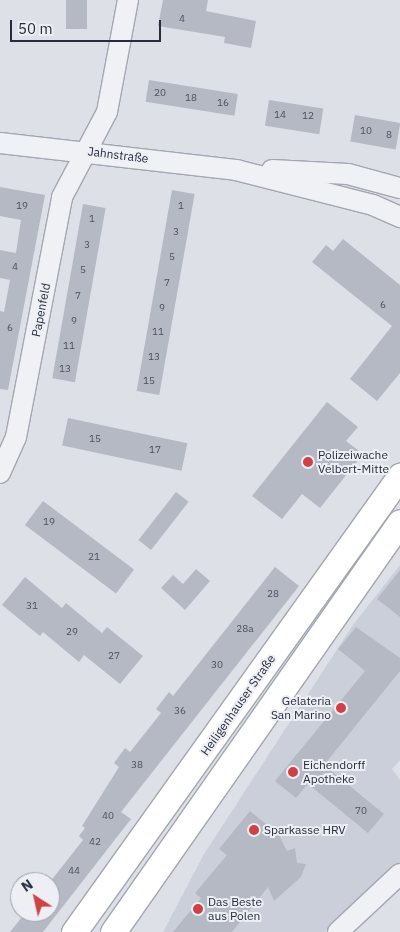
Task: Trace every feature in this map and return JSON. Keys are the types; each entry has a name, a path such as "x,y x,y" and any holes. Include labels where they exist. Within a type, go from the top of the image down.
{"main road":[{"name":"Heiligenhauser Straße","path":"74,932 400,476"},
{"path":"113,932 400,522"}],"street":[{"name":"Papenfeld","path":"0,473 16,437 62,197 89,151 107,112 128,0"},
{"name":"Jahnstraße","path":"0,143 89,151 236,170 320,171 400,188"},
{"name":"Jahnstraße","path":"236,170 373,205 400,217"},
{"path":"338,932 400,874"}],"shaded area":[{"path":"400,565 400,760 392,769 400,780 400,863 325,932 163,932 204,854 353,625"}],"building":[{"path":"66,0 87,0 87,29 66,29"},
{"path":"163,0 208,0 206,11 256,21 251,48 224,43 225,37 158,26"},
{"path":"149,80 238,94 234,116 146,102"},
{"path":"269,100 323,109 319,134 265,126"},
{"path":"355,115 400,123 396,150 350,142"},
{"path":"0,187 45,195 8,390 0,389 0,311 4,312 10,280 0,278 0,250 16,253 21,220 0,216"},
{"path":"172,190 195,194 159,395 137,391"},
{"path":"83,204 106,208 75,382 52,378"},
{"path":"343,239 400,285 400,373 377,401 350,379 392,326 312,262 326,245 333,251"},
{"path":"327,402 358,427 346,441 363,454 320,508 302,494 282,519 252,496"},
{"path":"68,418 187,443 182,471 62,445"},
{"path":"176,492 189,502 151,550 138,540"},
{"path":"43,501 134,570 116,594 25,525"},
{"path":"275,567 299,586 121,812 131,819 60,910 60,872 58,872 83,840 79,836 85,828 82,826 119,767 114,763 125,748 130,752 161,713 156,709 169,692 173,696"},
{"path":"196,569 210,581 185,610 161,588 173,575 183,584"},
{"path":"400,570 400,617 377,599"},
{"path":"25,577 62,608 66,603 102,633 107,627 143,656 120,684 84,655 79,662 43,632 40,636 2,605"},
{"path":"356,627 400,658 400,671 324,765 384,814 368,833 308,784 296,798 275,781 365,671 338,649"},
{"path":"250,811 279,835 287,851 295,848 297,863 306,864 301,877 274,901 268,887 232,932 173,932 201,898 195,893 227,855 219,849"},
{"path":"18,922 51,922 43,932 10,932"}],"place":[{"name":"Polizeiwache Velbert-Mitte","path":"308,462"},
{"name":"Gelateria San Marino","path":"341,708"},
{"name":"Eichendorff Apotheke","path":"293,772"},
{"name":"Sparkasse HRV","path":"254,830"},
{"name":"Das Beste aus Polen","path":"198,909"}]}
